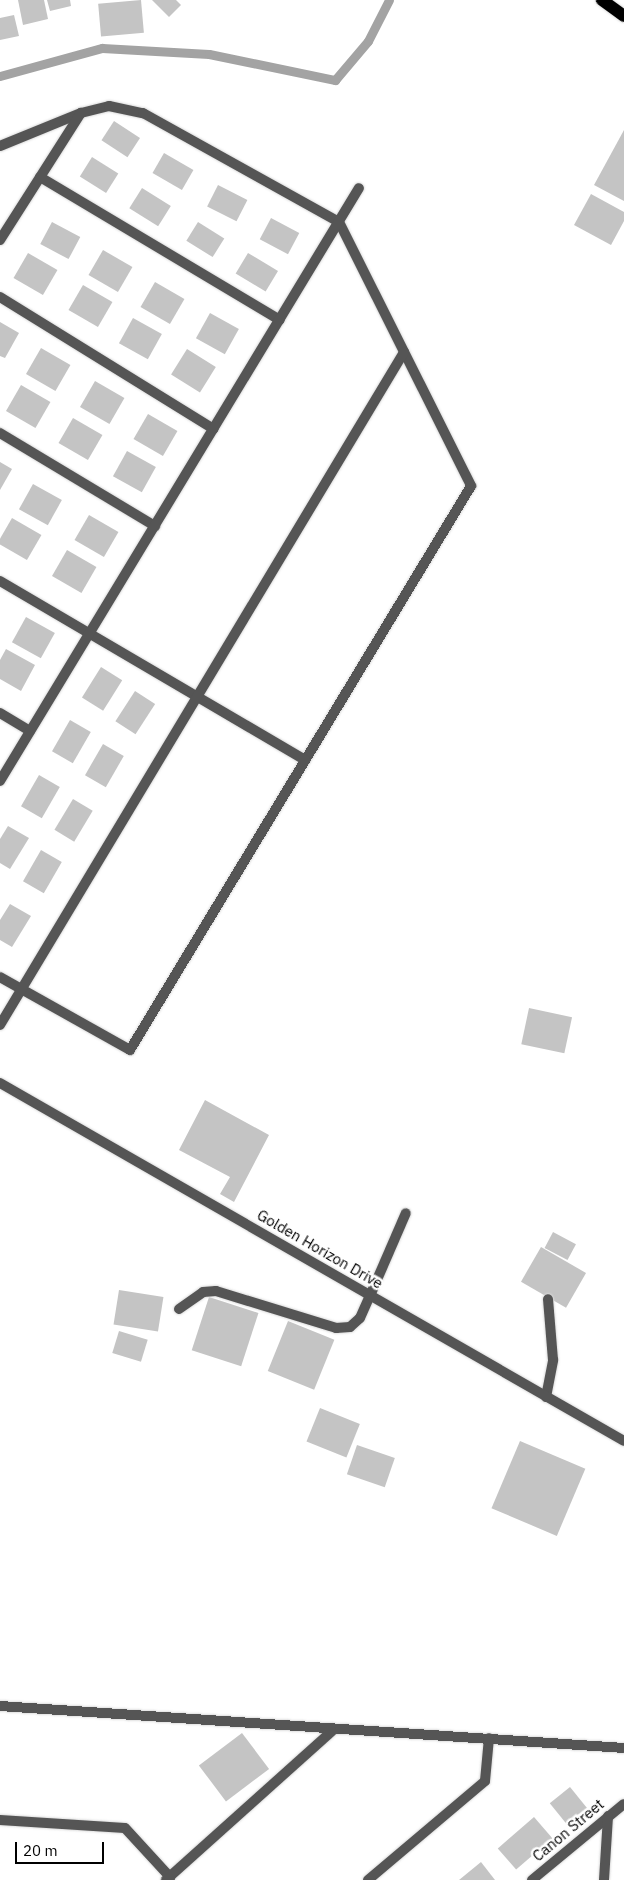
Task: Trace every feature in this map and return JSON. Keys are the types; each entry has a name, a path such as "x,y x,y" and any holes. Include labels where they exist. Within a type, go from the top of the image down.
{"main road":[{"path":"602,0 624,16"}],"street":[{"path":"0,146 81,113 109,106 143,113 339,222 471,486 130,1050 0,977"},
{"path":"0,240 81,113"},
{"path":"40,177 280,320"},
{"path":"0,781 359,188"},
{"path":"0,297 214,429"},
{"path":"0,1025 404,352"},
{"path":"0,433 155,526"},
{"path":"0,581 305,760"},
{"path":"0,713 30,731"},
{"name":"Golden Horizon Drive","path":"0,1083 624,1442"},
{"path":"179,1309 203,1292 216,1291 336,1328 350,1327 360,1318 406,1213"},
{"path":"546,1397 553,1360 548,1299"},
{"path":"0,1706 332,1731 488,1738 624,1748"},
{"path":"0,1820 125,1828 168,1878 332,1731"},
{"path":"368,1880 485,1781 488,1738"},
{"name":"Canon Street","path":"532,1880 624,1804"},
{"path":"604,1880 608,1816"}],"building":[{"path":"18,0 44,0 48,19 23,25"},
{"path":"47,0 70,0 71,6 50,11"},
{"path":"141,0 144,33 101,37 98,4"},
{"path":"152,0 176,0 181,5 169,17"},
{"path":"14,15 19,36 0,40 0,18"},
{"path":"114,121 140,138 127,157 101,140"},
{"path":"624,130 624,201 594,185"},
{"path":"164,153 193,170 182,190 152,173"},
{"path":"92,157 118,173 106,193 80,177"},
{"path":"218,185 247,200 237,221 207,206"},
{"path":"142,188 171,206 158,226 129,208"},
{"path":"591,194 624,212 624,221 611,245 574,225"},
{"path":"271,218 299,233 288,254 260,239"},
{"path":"52,222 80,237 69,259 40,244"},
{"path":"198,222 224,238 213,257 186,241"},
{"path":"103,250 132,267 118,292 88,275"},
{"path":"28,253 57,270 43,295 14,278"},
{"path":"248,253 278,271 266,292 236,274"},
{"path":"155,282 184,299 170,324 140,307"},
{"path":"83,285 112,302 98,327 69,310"},
{"path":"210,313 239,329 225,354 196,338"},
{"path":"133,318 162,334 148,359 119,343"},
{"path":"0,322 19,333 5,358 0,356"},
{"path":"41,348 70,365 55,391 26,374"},
{"path":"187,349 216,367 200,392 171,374"},
{"path":"95,381 124,398 109,424 80,407"},
{"path":"21,385 50,402 35,428 6,411"},
{"path":"148,414 177,431 163,456 134,439"},
{"path":"73,418 102,435 88,460 58,443"},
{"path":"127,451 156,467 142,492 113,476"},
{"path":"0,462 12,469 0,490"},
{"path":"33,484 62,500 48,525 19,509"},
{"path":"89,515 118,532 104,557 74,540"},
{"path":"12,518 41,535 27,560 0,545 0,539"},
{"path":"67,550 96,567 81,593 52,576"},
{"path":"26,617 55,633 41,658 12,642"},
{"path":"6,649 35,665 21,691 0,679 0,660"},
{"path":"101,667 122,680 103,711 82,698"},
{"path":"135,691 155,704 136,734 115,721"},
{"path":"70,720 91,732 73,763 52,751"},
{"path":"103,744 124,756 106,787 85,775"},
{"path":"39,775 60,787 42,818 21,806"},
{"path":"73,799 93,811 74,842 54,830"},
{"path":"8,826 29,838 10,869 0,863 0,839"},
{"path":"41,850 62,862 44,893 23,881"},
{"path":"10,904 31,916 12,947 0,940 0,920"},
{"path":"529,1008 572,1017 564,1053 521,1044"},
{"path":"205,1100 269,1135 234,1202 220,1194 230,1177 179,1150"},
{"path":"553,1232 576,1244 568,1260 545,1248"},
{"path":"541,1247 586,1273 566,1308 521,1282"},
{"path":"119,1290 163,1297 158,1332 114,1325"},
{"path":"209,1297 258,1313 241,1366 192,1350"},
{"path":"288,1321 334,1340 314,1390 268,1371"},
{"path":"119,1331 148,1340 141,1362 112,1353"},
{"path":"320,1408 360,1424 346,1457 307,1441"},
{"path":"520,1441 585,1469 557,1536 491,1508"},
{"path":"357,1445 395,1458 385,1487 347,1474"},
{"path":"242,1733 269,1769 226,1801 199,1765"},
{"path":"570,1787 587,1808 567,1824 550,1803"},
{"path":"534,1817 552,1838 516,1870 498,1848"},
{"path":"481,1862 495,1880 459,1880"}],"waterway":[{"path":"0,76 102,48 209,54 335,80 368,41 389,0"}]}
